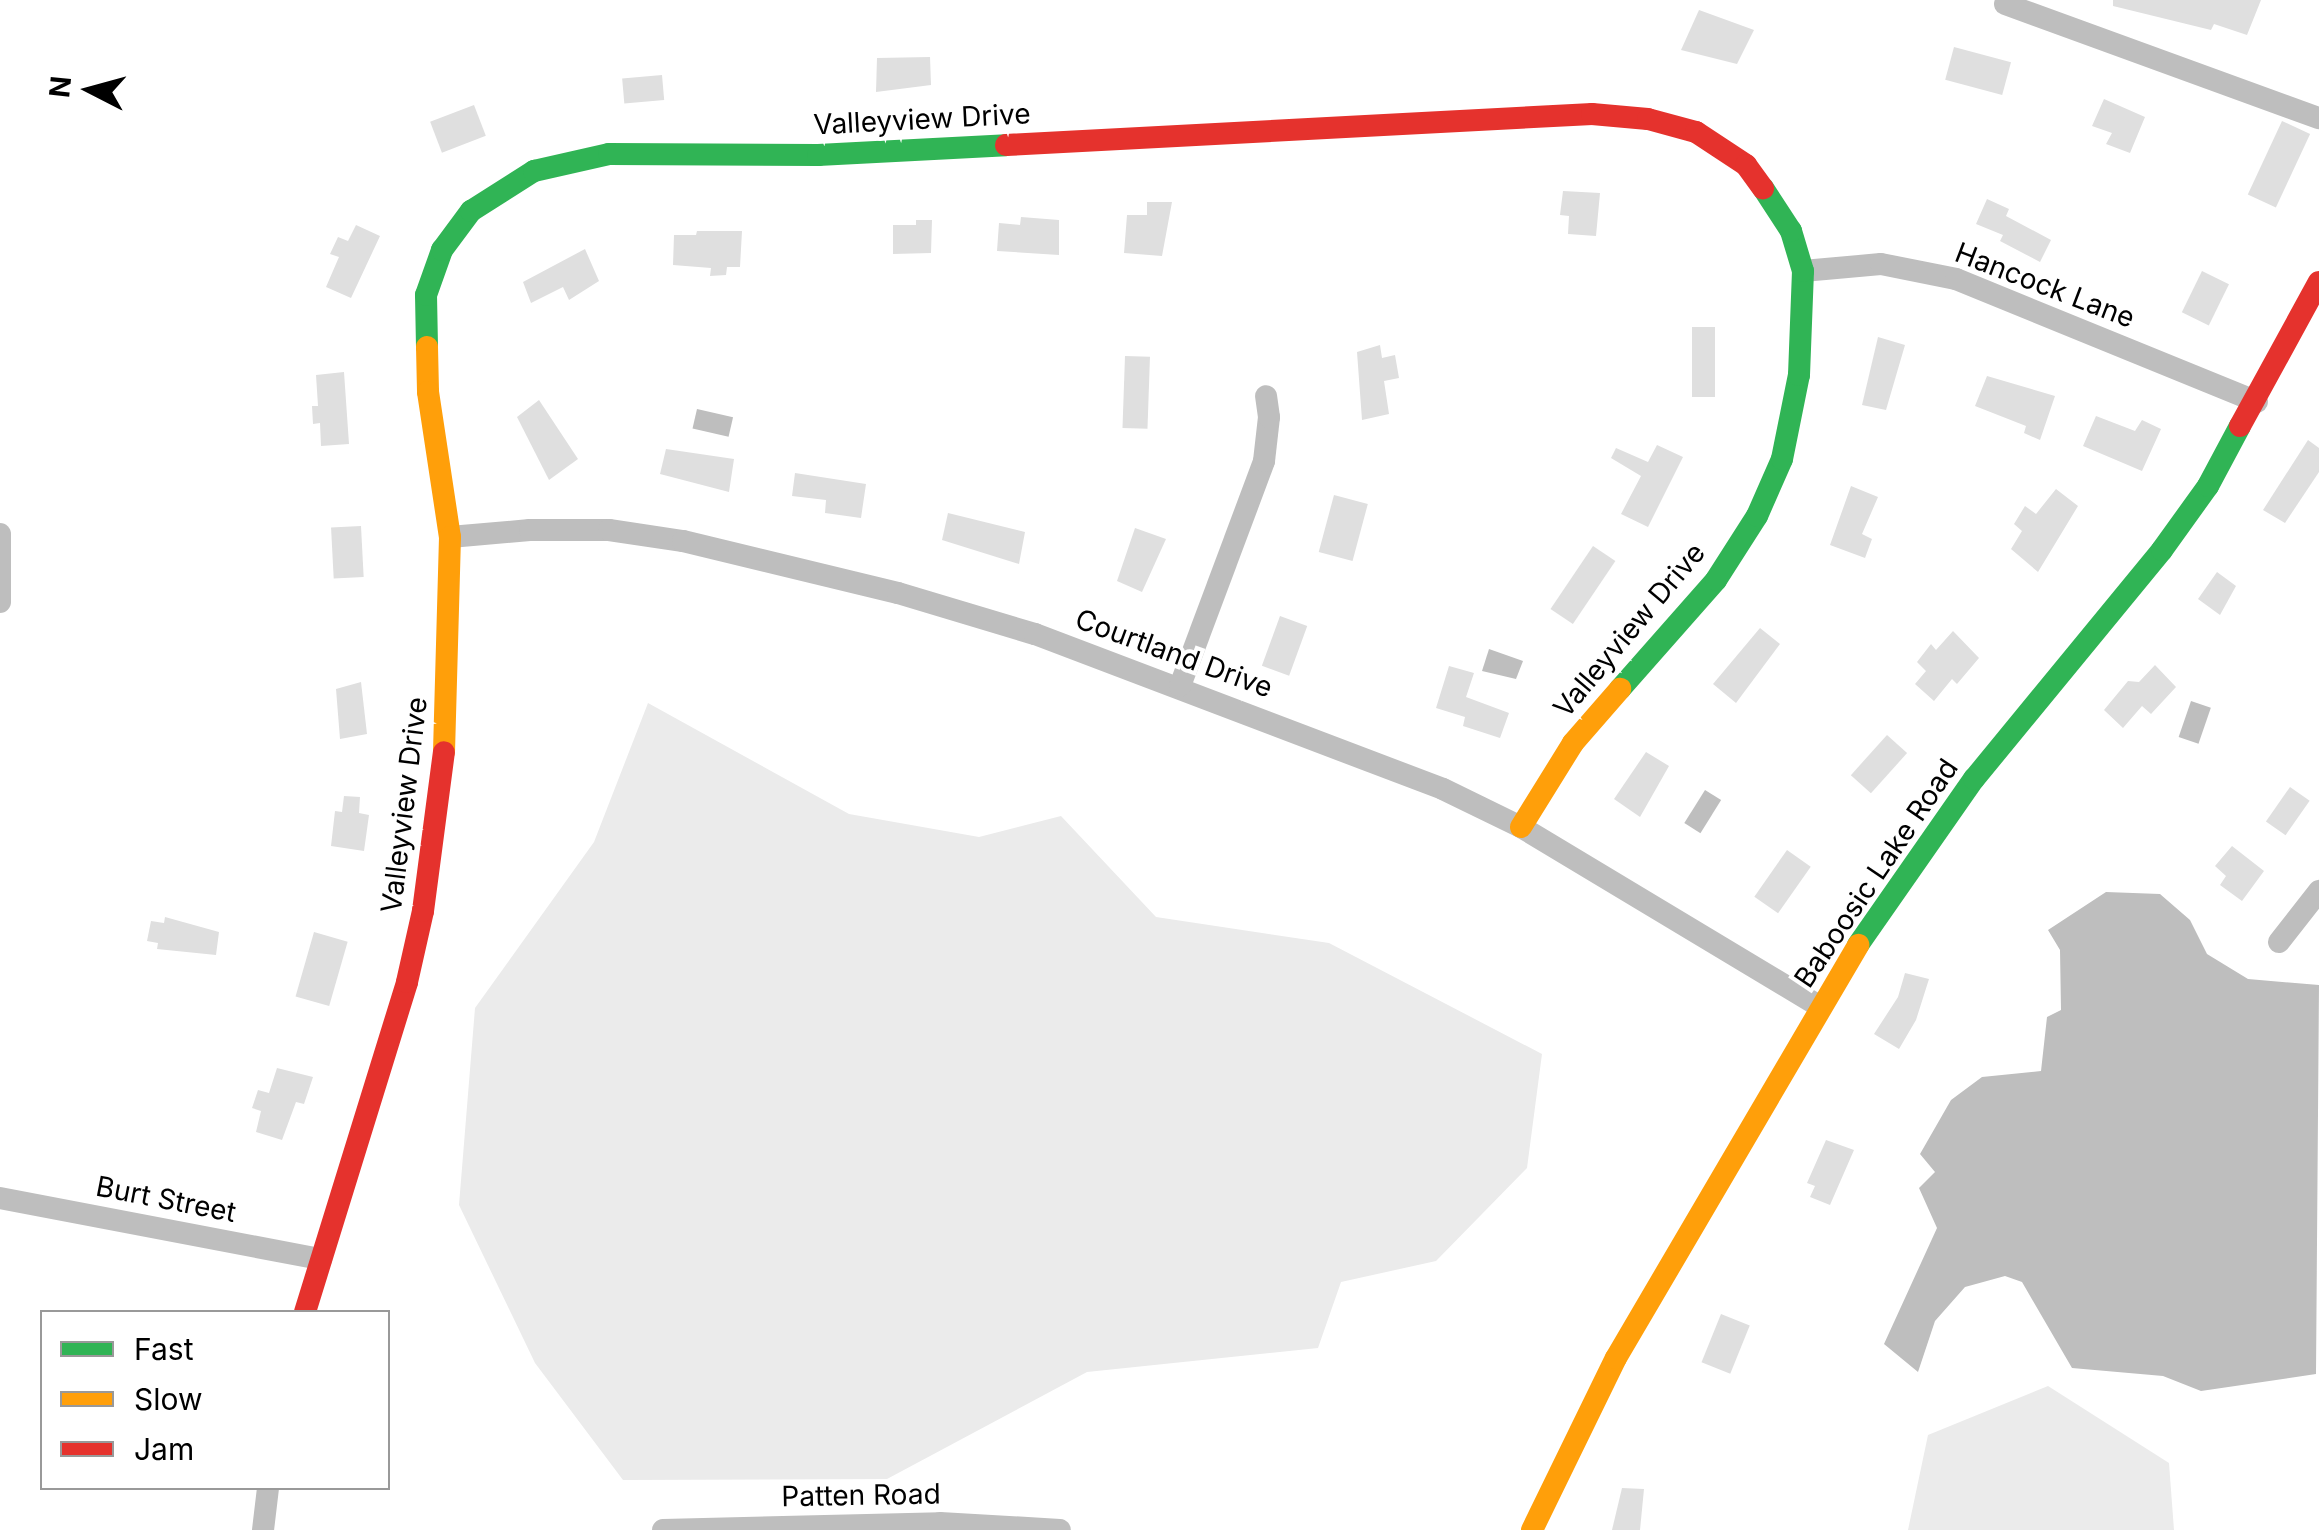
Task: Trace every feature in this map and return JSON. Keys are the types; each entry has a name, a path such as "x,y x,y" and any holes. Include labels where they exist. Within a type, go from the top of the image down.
{"street":[{"path":"2005,4 2319,118"},
{"name":"Valleyview Drive","path":"307,1310 388,1052 423,911 444,768 450,537 428,392 424,319 432,272 455,229 490,196 534,171 583,157 818,155 1610,116 1696,132 1723,146 1746,164 1770,197 1791,231 1804,271 1799,375 1790,432 1756,516 1716,580 1553,769 1520,827"},
{"name":"Hancock Lane","path":"1804,271 1881,264 1956,279 2257,402"},
{"name":"Baboosic Lake Road","path":"1532,1530 1616,1358 1820,1007 1891,894 1974,779 2162,550 2208,486 2319,282"},
{"path":"1180,686 1264,461 1270,417 1266,396"},
{"name":"Courtland Drive","path":"450,537 530,530 609,530 682,541 968,612 1180,686 1443,789 1520,827 1820,1007"},
{"path":"0,534 0,602"},
{"path":"2279,942 2319,891"},
{"name":"Burt Street","path":"0,1198 321,1259"},
{"path":"264,1530 268,1490"},
{"name":"Patten Road","path":"663,1530 940,1523 1060,1530"}],"shaded area":[{"path":"697,409 733,417 729,437 693,428"},
{"path":"1489,649 1523,661 1516,679 1482,671"},
{"path":"2191,701 2211,708 2198,744 2179,737"},
{"path":"648,703 849,814 979,837 1061,816 1156,917 1329,943 1542,1054 1527,1168 1436,1261 1341,1282 1318,1348 1087,1372 887,1479 623,1480 535,1363 459,1205 475,1008 594,842"},
{"path":"1705,790 1721,800 1700,833 1684,823"},
{"path":"2106,892 2160,894 2190,920 2207,954 2248,979 2319,985 2316,1374 2201,1391 2163,1376 2072,1368 2022,1282 2005,1276 1965,1287 1935,1321 1918,1372 1884,1344 1937,1228 1919,1188 1935,1172 1920,1154 1951,1100 1982,1077 2041,1071 2047,1017 2061,1010 2060,950 2048,930"},
{"path":"2048,1386 2169,1463 2174,1530 1908,1530 1928,1435"}],"building":[{"path":"2113,0 2261,0 2247,35 2214,24 2211,30 2113,6"},
{"path":"1699,10 1754,30 1737,64 1681,50"},
{"path":"1954,47 2011,62 2002,95 1945,80"},
{"path":"930,57 931,85 876,92 877,58"},
{"path":"662,75 664,100 624,103 622,78"},
{"path":"2104,99 2145,117 2130,153 2106,144 2112,133 2092,126"},
{"path":"474,105 486,136 442,153 430,122"},
{"path":"2282,121 2310,134 2276,208 2248,194"},
{"path":"1563,191 1600,193 1596,236 1568,234 1569,216 1560,215"},
{"path":"1987,199 2009,209 2006,216 2051,240 2040,262 2000,241 2003,235 1976,224"},
{"path":"1147,202 1172,202 1162,256 1124,253 1127,215 1147,215"},
{"path":"1021,217 1059,220 1059,255 997,251 999,223 1020,225"},
{"path":"916,220 932,220 931,253 893,254 893,225 916,225"},
{"path":"356,225 380,236 351,298 326,287 339,257 330,254 338,237 348,241"},
{"path":"697,231 742,231 740,267 727,267 726,275 710,276 711,268 673,265 674,235 696,235"},
{"path":"585,249 599,281 569,300 563,287 531,303 523,282"},
{"path":"2202,271 2229,284 2209,325 2182,312"},
{"path":"1692,327 1715,327 1715,397 1692,397"},
{"path":"1878,337 1905,345 1886,410 1862,405"},
{"path":"1380,345 1382,358 1395,355 1399,378 1384,381 1389,414 1362,420 1357,352"},
{"path":"1125,356 1150,357 1147,429 1122,428"},
{"path":"344,372 349,444 321,446 320,423 313,424 312,406 318,406 316,375"},
{"path":"1987,376 2055,396 2040,440 2024,433 2026,426 1975,406"},
{"path":"539,400 578,459 549,480 517,417"},
{"path":"2096,416 2135,431 2142,420 2161,429 2142,471 2083,446"},
{"path":"2308,440 2319,448 2319,472 2285,523 2263,510"},
{"path":"1657,445 1683,457 1648,527 1621,514 1641,476 1611,458 1616,448 1648,462"},
{"path":"666,449 734,459 729,492 660,474"},
{"path":"795,473 866,484 861,518 825,513 826,500 792,496"},
{"path":"1851,486 1878,497 1862,534 1872,539 1865,558 1830,545"},
{"path":"2056,489 2078,506 2038,572 2011,549 2022,531 2014,524 2025,506 2036,514"},
{"path":"1334,495 1368,504 1353,561 1319,552"},
{"path":"948,513 1025,532 1019,564 942,540"},
{"path":"361,526 364,577 334,579 331,528"},
{"path":"1135,528 1166,539 1142,592 1117,581"},
{"path":"1593,546 1615,561 1573,624 1551,609"},
{"path":"2217,572 2236,586 2220,615 2198,599"},
{"path":"1280,616 1307,626 1289,676 1262,666"},
{"path":"1760,628 1780,644 1736,703 1713,684"},
{"path":"1953,631 1979,658 1957,684 1952,679 1934,701 1915,684 1926,671 1917,662 1931,644 1936,650"},
{"path":"2155,665 2176,687 2151,714 2142,706 2123,728 2104,710 2128,681 2139,682"},
{"path":"1449,666 1474,673 1466,697 1509,713 1500,738 1463,726 1465,717 1436,708"},
{"path":"361,682 367,734 340,739 336,689"},
{"path":"1887,735 1907,753 1871,793 1851,775"},
{"path":"1646,752 1669,766 1640,817 1614,799"},
{"path":"2290,787 2310,801 2286,835 2266,821"},
{"path":"344,796 360,797 359,813 369,815 364,851 331,846 335,811 342,812"},
{"path":"2232,846 2264,871 2242,901 2220,885 2226,876 2215,866"},
{"path":"1787,850 1811,867 1778,913 1754,897"},
{"path":"165,917 219,932 216,955 157,949 158,943 147,941 151,921 164,923"},
{"path":"314,932 348,942 329,1006 296,996"},
{"path":"1905,973 1929,979 1916,1020 1899,1049 1874,1034 1898,997"},
{"path":"277,1068 313,1077 304,1104 296,1102 282,1140 256,1132 261,1111 252,1108 258,1090 269,1093"},
{"path":"1826,1140 1854,1150 1830,1205 1810,1197 1815,1186 1807,1183"},
{"path":"1721,1314 1750,1326 1730,1374 1702,1362"},
{"path":"1622,1488 1644,1489 1640,1530 1612,1530"}],"traffic: fast":[{"path":"427,347 426,295 442,250 471,211 534,171 609,154 818,155 1006,145"},
{"path":"1620,689 1716,580 1757,516 1782,459 1799,375 1803,271 1791,231 1763,188"},
{"path":"1858,945 1974,779 2162,550 2208,486 2240,426"}],"traffic: slow":[{"path":"427,347 428,392 450,537 444,752"},
{"path":"1521,827 1573,743 1620,689"},
{"path":"1532,1530 1616,1358 1858,945"}],"traffic: jam":[{"path":"1006,145 1592,114 1648,119 1696,132 1746,165 1763,188"},
{"path":"2240,426 2319,282"},
{"path":"306,1310 407,982 423,911 444,752"}]}
